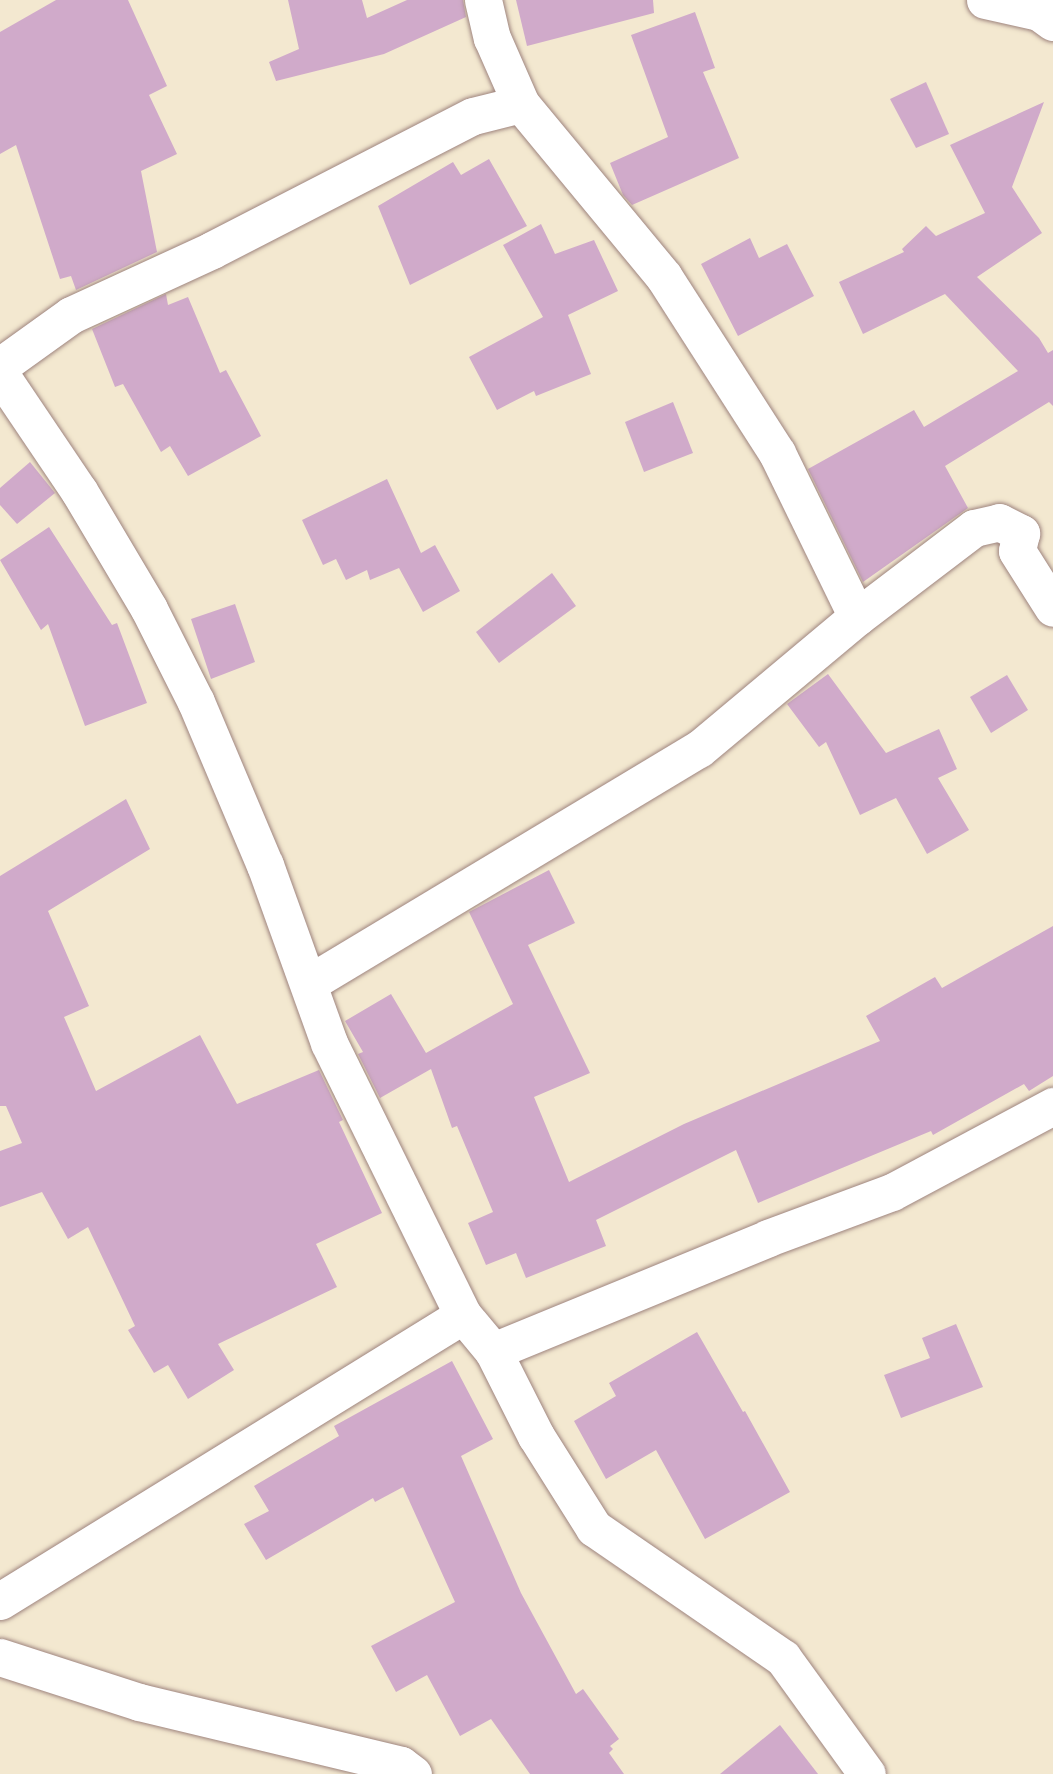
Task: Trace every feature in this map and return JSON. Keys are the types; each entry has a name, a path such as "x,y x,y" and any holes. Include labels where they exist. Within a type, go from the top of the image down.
{"street":[{"path":"483,0 492,38 521,104 664,277 777,453 857,617"},
{"path":"985,0 1039,12 1053,22"},
{"path":"0,366 71,315 212,250 473,116 521,104"},
{"path":"0,373 79,491 149,609 196,702 265,864 329,1043 463,1315 493,1351 536,1436 594,1528 783,1658 867,1774"},
{"path":"309,983 699,750 857,617 974,528 999,522 1021,533 1017,551 1053,608"},
{"path":"493,1351 768,1238 892,1192 1053,1106"},
{"path":"0,1601 463,1315"},
{"path":"0,1657 138,1702 401,1765 413,1774"}],"building":[{"path":"56,0 128,0 167,86 149,95 177,154 141,171 157,252 76,290 71,276 60,279 16,145 0,154 0,32"},
{"path":"288,0 362,0 367,18 407,0 463,0 466,17 384,54 276,81 269,62 299,49"},
{"path":"516,0 653,0 654,13 527,46"},
{"path":"695,12 715,68 703,72 739,158 632,205 623,195 610,163 668,137 631,35"},
{"path":"926,82 949,134 916,148 890,99"},
{"path":"1044,102 1012,187 1042,233 977,277 1039,338 1048,353 1053,350 1053,406 1049,402 945,466 968,508 863,582 808,469 914,410 924,427 1018,371 945,294 863,334 839,282 904,252 902,249 926,226 936,236 985,213 950,145"},
{"path":"489,159 527,226 410,285 378,206 453,162 461,175"},
{"path":"541,224 555,254 594,240 618,291 568,315 591,374 536,396 534,391 497,410 469,357 543,317 503,245"},
{"path":"750,238 759,258 787,244 814,296 738,336 701,264"},
{"path":"166,294 168,305 188,297 220,373 226,370 261,436 188,476 170,446 161,452 123,384 115,387 92,329"},
{"path":"673,402 693,453 644,472 625,422"},
{"path":"30,462 55,493 17,524 0,505 0,488"},
{"path":"387,479 421,553 435,545 460,591 423,612 399,568 370,580 367,570 346,580 336,559 323,565 302,520"},
{"path":"49,527 112,625 117,623 147,703 85,726 48,624 41,630 0,560"},
{"path":"552,573 576,606 499,663 476,632"},
{"path":"235,604 255,662 211,679 191,619"},
{"path":"828,674 886,753 939,729 957,769 938,778 969,830 927,854 896,798 860,815 826,742 819,747 787,704"},
{"path":"1007,675 1028,710 991,733 970,697"},
{"path":"126,799 150,849 48,911 89,1006 64,1017 96,1091 200,1035 237,1104 319,1070 343,1120 339,1122 382,1213 316,1244 337,1287 218,1344 234,1370 188,1399 168,1365 154,1373 128,1330 135,1326 88,1227 68,1239 42,1192 0,1207 0,1151 22,1143 6,1106 0,1106 0,876"},
{"path":"549,870 575,923 528,945 590,1073 534,1097 569,1182 684,1124 880,1041 866,1016 935,977 942,988 1053,926 1053,1076 1029,1091 1024,1084 933,1135 931,1131 758,1203 736,1150 596,1220 606,1246 526,1278 516,1253 486,1265 468,1223 493,1212 457,1126 452,1128 431,1069 380,1098 358,1054 363,1052 345,1021 391,994 426,1053 513,1004 469,912"},
{"path":"956,1324 983,1387 901,1418 884,1375 930,1358 922,1338"},
{"path":"697,1332 790,1492 705,1539 656,1450 606,1479 574,1421 616,1396 609,1383"},
{"path":"452,1361 493,1439 461,1456 521,1593 576,1694 583,1689 619,1739 610,1746 613,1749 609,1753 624,1774 530,1774 491,1719 460,1736 427,1675 396,1692 371,1646 455,1602 403,1487 375,1502 373,1498 266,1560 244,1524 269,1511 254,1486 339,1436 334,1426"},
{"path":"780,1725 818,1774 720,1774"}]}
